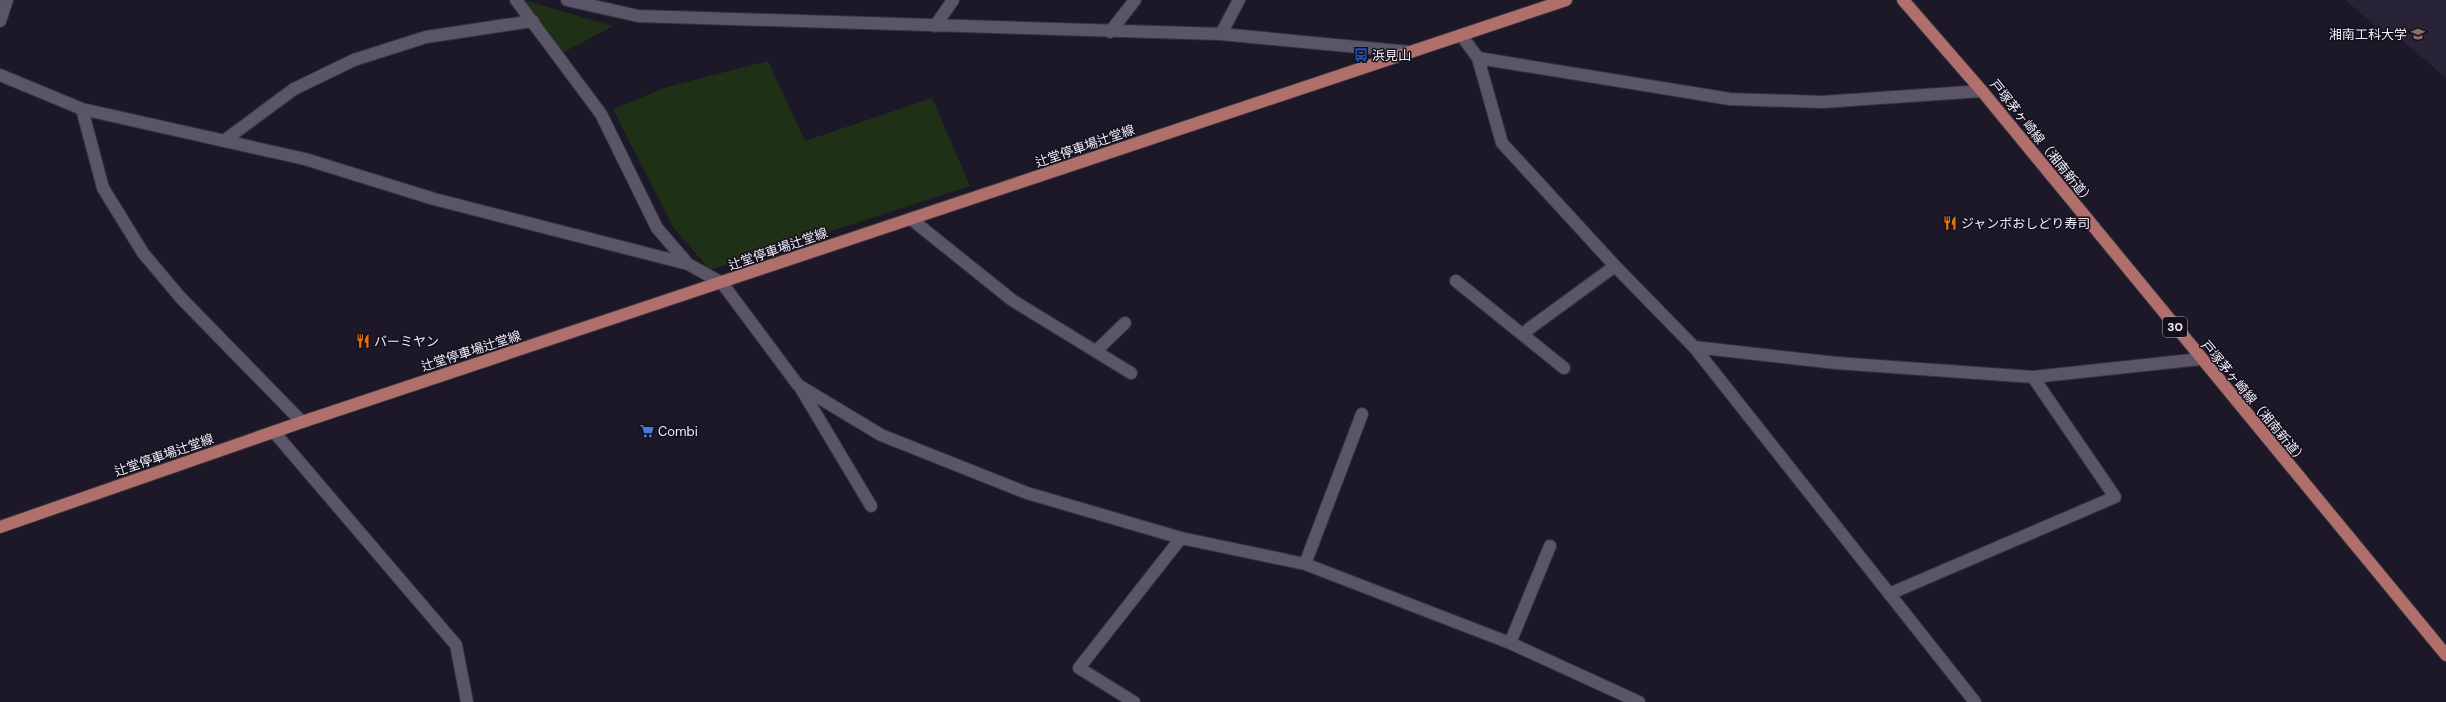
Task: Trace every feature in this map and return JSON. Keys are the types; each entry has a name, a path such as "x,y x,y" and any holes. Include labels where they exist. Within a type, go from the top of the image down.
{"main road":[{"name":"辻堂停車場辻堂線","path":"0,527 302,422 1566,0"},
{"name":"戸塚茅ヶ崎線（湘南新道）","path":"1903,0 1982,90 2201,359 2446,655"}],"street":[{"path":"0,21 7,0"},
{"path":"516,0 601,114 657,228 688,264"},
{"path":"567,0 638,16 841,21 1110,32 1221,34 1410,52"},
{"path":"935,26 953,0"},
{"path":"1110,32 1135,0"},
{"path":"1221,34 1240,0"},
{"path":"225,140 294,89 354,60 426,37 533,21"},
{"path":"1461,35 1478,58 1502,143 1615,266 1694,347 1975,702"},
{"path":"1478,58 1730,99 1822,102 1982,90"},
{"path":"0,75 82,109 305,159 434,199 688,264 722,283 798,385 872,506"},
{"path":"82,109 103,188 143,253 180,297 302,422"},
{"path":"911,219 1012,300 1131,373"},
{"path":"1522,334 1615,266"},
{"path":"1456,280 1564,368"},
{"path":"1096,351 1125,323"},
{"path":"1694,347 1836,363 2033,377 2201,359"},
{"path":"1889,594 2115,497 2033,377"},
{"path":"798,385 881,435 1005,485 1027,493 1181,538 1305,564 1510,643 1639,702"},
{"path":"1305,564 1362,414"},
{"path":"274,432 456,645 467,702"},
{"path":"1134,702 1079,668 1181,538"},
{"path":"1510,643 1550,546"}],"shaded area":[{"name":"湘南工科大学","path":"2345,0 2446,0 2446,78 2403,41 2377,27"}],"green space":[{"path":"515,0 524,0 613,26 562,53"},
{"path":"768,61 805,141 932,98 970,186 710,270 673,227 613,109 667,87"}],"place":[{"name":"湘南工科大学","path":"2418,34"},
{"name":"浜見山","path":"1361,55"},
{"name":"ジャンボおしどり寿司","path":"1950,223"},
{"name":"バーミヤン","path":"363,341"},
{"name":"Combi","path":"647,431"}]}
